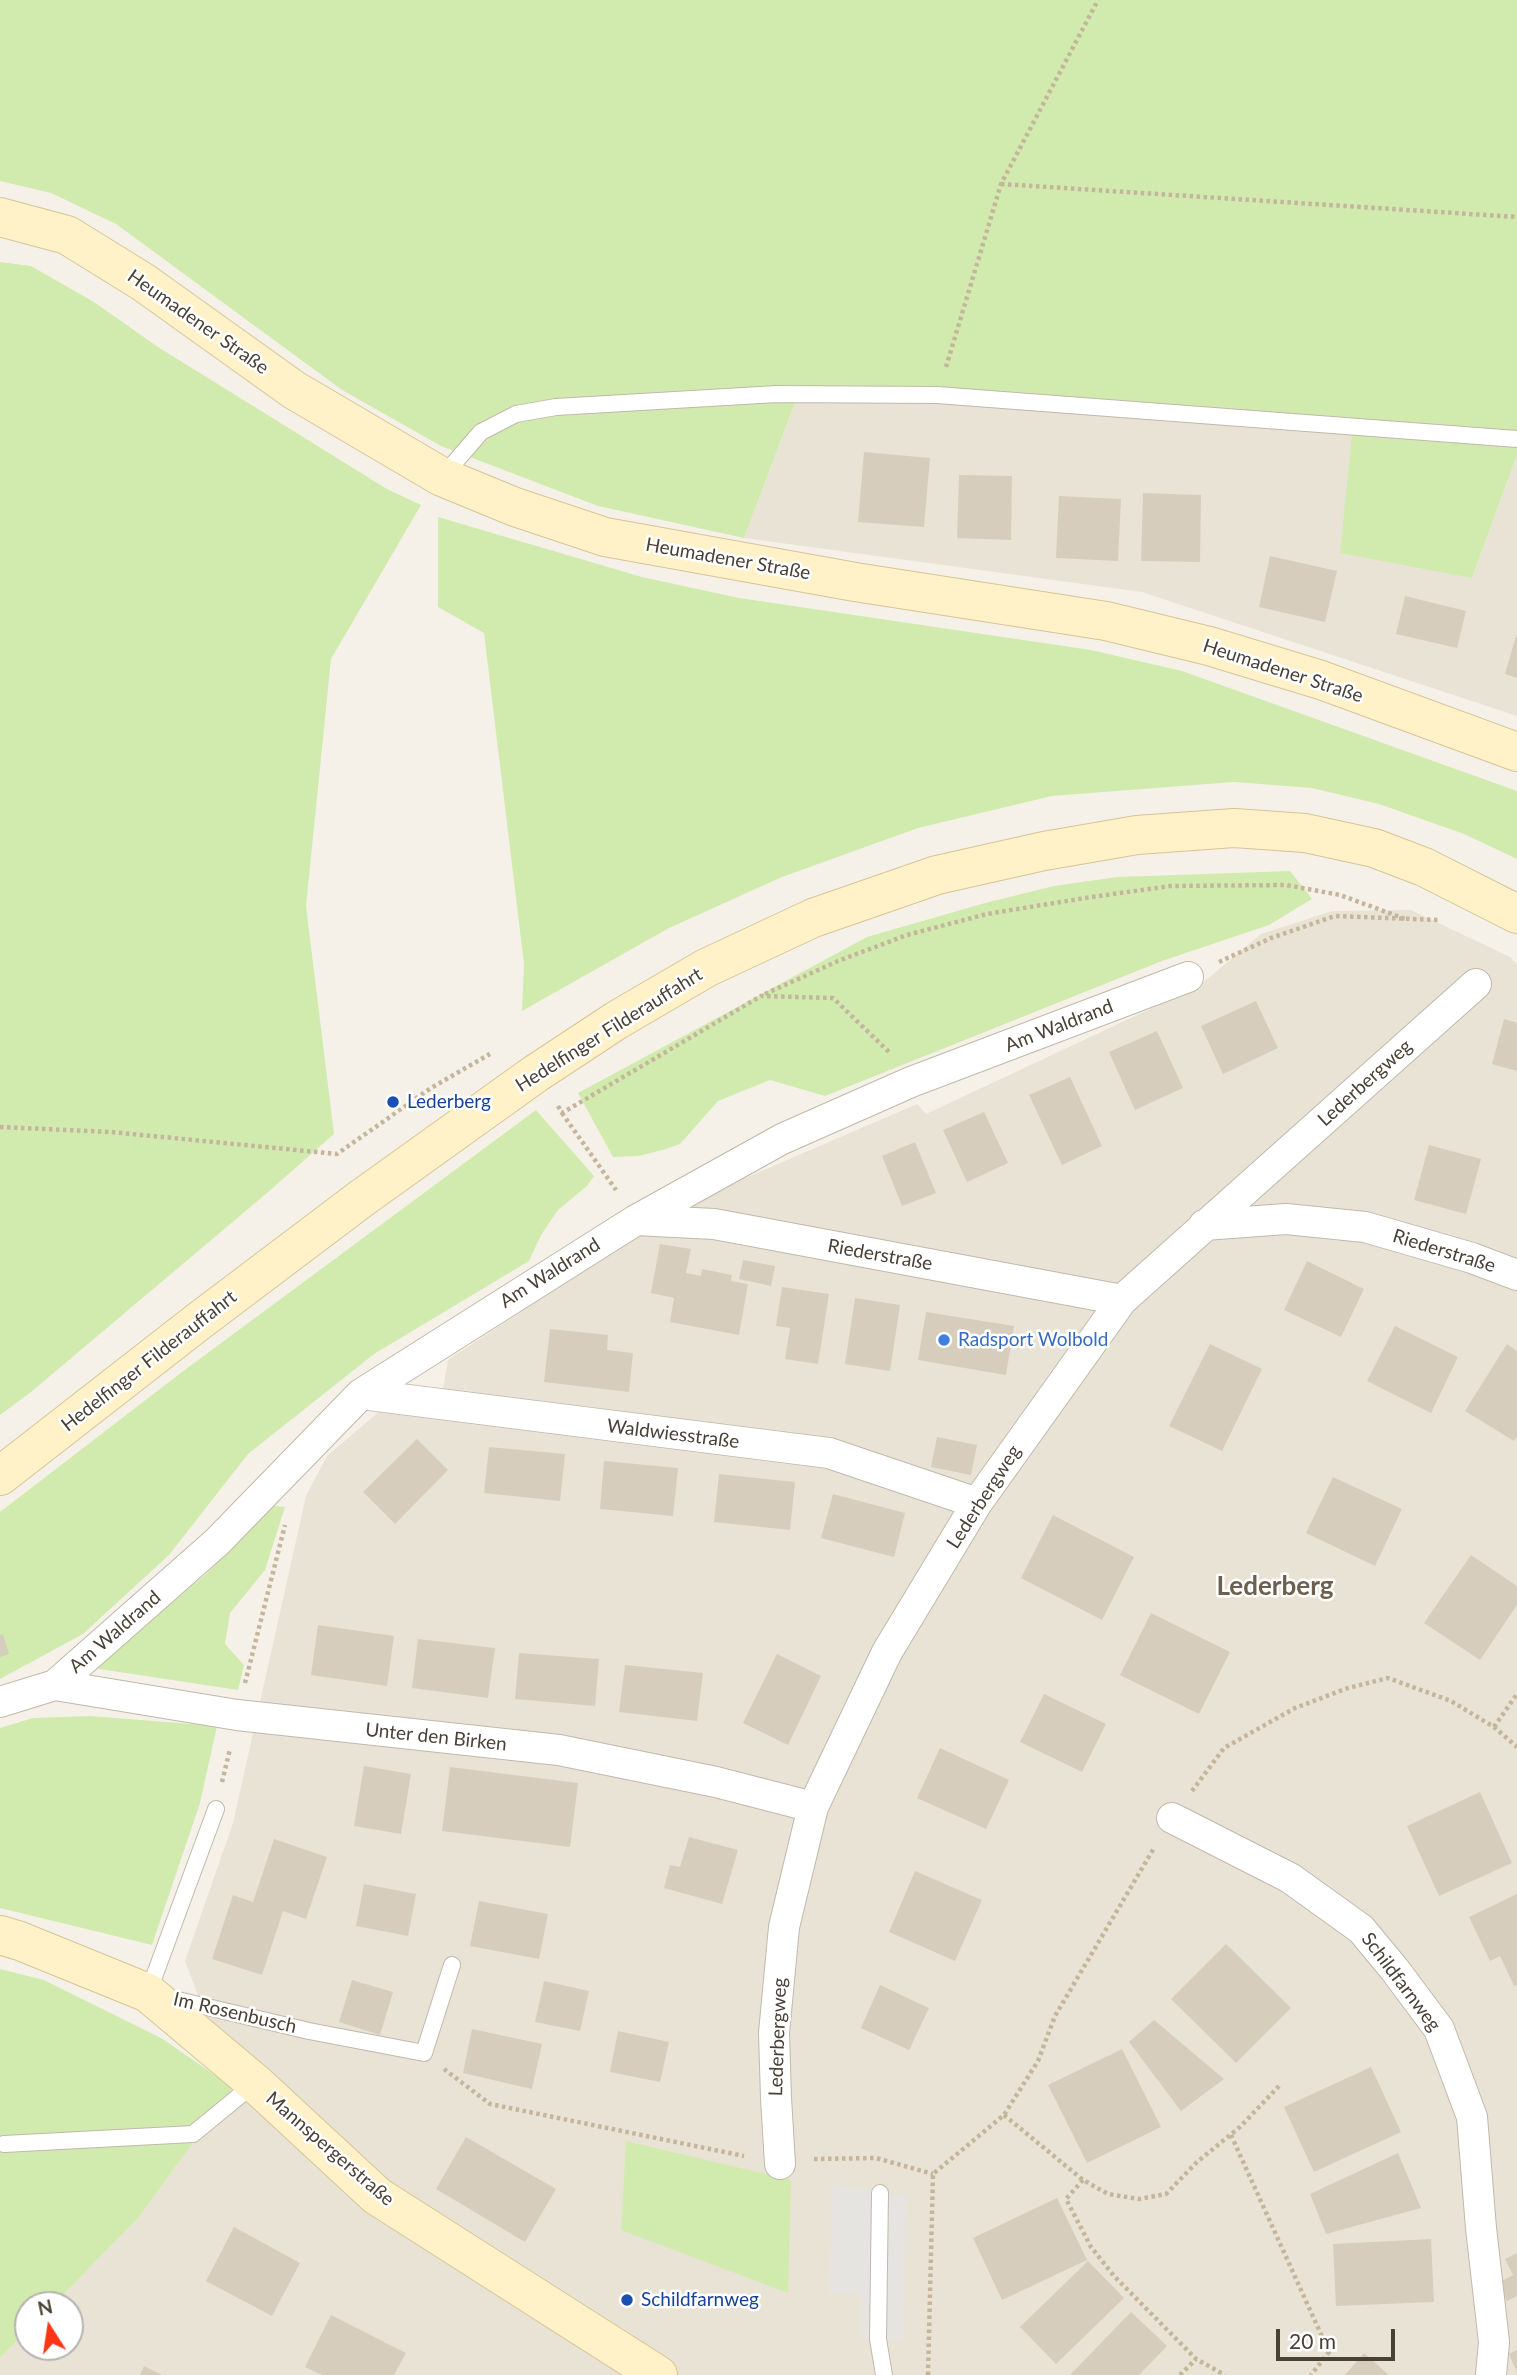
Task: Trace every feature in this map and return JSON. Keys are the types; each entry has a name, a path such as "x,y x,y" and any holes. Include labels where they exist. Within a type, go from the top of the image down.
{"main road":[{"name":"Heumadener Straße","path":"0,217 67,235 143,282 295,390 442,477 514,507 605,537 855,582 1106,621 1209,646 1321,680 1517,752"},
{"name":"Hedelfinger Filderauffahrt","path":"0,1476 362,1198 535,1074 617,1020 706,968 813,918 937,875 1044,851 1137,835 1234,828 1305,832 1387,853 1424,867 1517,914"},
{"name":"Mannspergerstraße","path":"0,1935 148,1993 255,2083 377,2196 657,2375"}],"street":[{"name":"Am Waldrand","path":"0,1702 55,1685 216,1542 361,1394 636,1220 782,1139 911,1082 1188,977"},
{"name":"Lederbergweg","path":"780,2164 775,2033 784,1927 813,1807 887,1653 977,1503 1122,1300 1476,984"},
{"name":"Riederstraße","path":"1205,1225 1286,1219 1365,1227 1472,1258 1517,1275"},
{"name":"Riederstraße","path":"636,1220 714,1224 1122,1300"},
{"name":"Waldwiesstraße","path":"361,1394 829,1453 977,1503"},
{"name":"Unter den Birken","path":"55,1685 237,1715 559,1750 716,1782 813,1807"},
{"name":"Schildfarnweg","path":"1172,1818 1290,1878 1361,1929 1439,2028 1472,2117 1494,2342 1491,2375"}],"lane":[{"path":"442,477 481,432 516,414 556,408 777,394 937,394 1517,439"},
{"name":"Im Rosenbusch","path":"216,1809 148,1993 309,2031 424,2053"},
{"path":"424,2053 452,1965"},
{"path":"4,2144 193,2134 255,2083"},
{"path":"880,2193 878,2339 884,2375"}],"path":[{"path":"937,394 1001,184 1098,0"},
{"path":"1001,184 1517,217"},
{"path":"562,1113 761,996 838,961 907,935 987,914 1170,886 1286,885 1340,895 1408,920"},
{"path":"1188,977 1271,937 1335,916 1449,921"},
{"path":"761,996 833,998 885,1046 911,1082"},
{"path":"535,1074 636,1220"},
{"path":"0,1127 111,1132 337,1154"},
{"path":"216,1809 287,1518"},
{"path":"928,2375 933,2174 1004,2115 1038,2061 1055,2016 1172,1818 1224,1748 1295,1709 1348,1688 1388,1678 1451,1701 1494,1727 1517,1747"},
{"path":"1494,1727 1517,1694"},
{"path":"424,2053 489,2104 780,2164 824,2157 876,2158 933,2174"},
{"path":"1004,2115 1083,2180 1108,2194 1139,2199 1166,2194 1197,2162 1231,2135 1279,2086"},
{"path":"1231,2135 1329,2352 1311,2375"},
{"path":"1083,2180 1066,2199 1091,2247 1114,2276 1196,2359 1225,2375"},
{"path":"1180,2375 1196,2359"}],"shaded area":[{"path":"798,395 1353,425 1472,578 1517,455 1517,716 1142,592 744,538"},
{"path":"1411,910 1510,957 1517,964 1517,2375 0,2375 0,2358 14,2344 14,2361 84,2361 84,2291 67,2291 139,2217 233,2088 185,1961 233,1823 306,1496 327,1456 382,1409 438,1417 448,1360 632,1238 743,1179 917,1104 926,1114 1199,986 1261,934 1332,911"},
{"path":"833,2185 906,2196 903,2340 861,2339 861,2294 829,2293"}],"green space":[{"path":"0,0 1517,0 1517,455 1472,578 1340,553 1353,425 798,395 744,538 598,506 441,446 342,390 116,224 51,193 0,181"},
{"path":"0,262 31,266 94,302 158,347 387,489 421,505 331,659 306,906 334,1134 31,1392 0,1415"},
{"path":"438,517 642,577 739,598 1091,650 1182,671 1517,791 1517,859 1464,834 1379,804 1312,788 1234,782 1052,796 918,828 782,877 669,928 522,1011 524,964 484,633 438,607"},
{"path":"1290,871 1312,899 1269,925 1162,961 825,1096 770,1080 718,1101 680,1144 666,1149 639,1156 613,1157 578,1093 867,937 1054,886 1117,877"},
{"path":"536,1110 594,1176 587,1186 558,1210 541,1235 529,1261 374,1354 248,1454 169,1555 83,1634 0,1679 0,1512 182,1372"},
{"path":"274,1506 285,1507 265,1570 230,1613 225,1644 244,1665 238,1690 93,1668 205,1575"},
{"path":"90,1716 217,1726 200,1803 152,1945 0,1908 0,1728 33,1718"},
{"path":"0,1969 44,1980 163,2039 233,2088 139,2217 67,2291 14,2291 14,2344 0,2358"},
{"path":"626,2141 791,2180 788,2293 621,2230"}],"building":[{"path":"864,452 930,458 924,527 858,522"},
{"path":"959,475 1012,476 1011,540 957,538"},
{"path":"1143,493 1201,495 1200,562 1141,561"},
{"path":"1059,496 1121,499 1118,561 1056,558"},
{"path":"1270,556 1337,571 1325,622 1259,607"},
{"path":"1405,596 1466,611 1457,648 1396,634"},
{"path":"1517,636 1517,678 1505,674"},
{"path":"1256,1001 1278,1048 1223,1074 1201,1026"},
{"path":"1504,1019 1517,1023 1517,1071 1492,1064"},
{"path":"1157,1031 1183,1088 1135,1110 1109,1052"},
{"path":"1070,1077 1102,1146 1062,1165 1029,1095"},
{"path":"984,1112 1008,1163 967,1182 943,1130"},
{"path":"915,1142 936,1193 902,1206 882,1156"},
{"path":"1429,1145 1481,1159 1466,1214 1414,1200"},
{"path":"660,1244 691,1249 686,1273 701,1276 702,1269 732,1275 731,1281 748,1284 739,1335 670,1322 674,1298 651,1293"},
{"path":"743,1260 775,1266 771,1286 739,1279"},
{"path":"1307,1261 1364,1289 1341,1337 1284,1310"},
{"path":"782,1287 829,1294 818,1364 785,1359 790,1328 776,1326"},
{"path":"855,1298 900,1305 890,1371 845,1364"},
{"path":"926,1312 1014,1326 1006,1375 918,1360"},
{"path":"1395,1326 1458,1357 1431,1413 1367,1381"},
{"path":"550,1329 608,1335 607,1350 633,1353 629,1392 544,1382"},
{"path":"1210,1344 1262,1369 1222,1451 1169,1426"},
{"path":"1507,1344 1517,1351 1517,1437 1514,1441 1465,1411"},
{"path":"937,1437 977,1445 971,1475 931,1467"},
{"path":"417,1439 448,1470 395,1524 363,1492"},
{"path":"489,1447 565,1454 560,1501 484,1493"},
{"path":"604,1461 678,1468 673,1516 600,1509"},
{"path":"719,1474 795,1482 790,1530 714,1522"},
{"path":"1333,1477 1402,1509 1375,1566 1306,1533"},
{"path":"833,1494 905,1513 894,1557 821,1538"},
{"path":"1053,1515 1134,1557 1102,1620 1021,1578"},
{"path":"1471,1555 1517,1586 1517,1605 1480,1660 1424,1623"},
{"path":"1151,1613 1230,1652 1199,1714 1120,1675"},
{"path":"318,1625 394,1636 387,1686 311,1675"},
{"path":"3,1634 9,1654 0,1657 0,1635"},
{"path":"418,1639 495,1648 488,1698 412,1688"},
{"path":"519,1653 599,1659 595,1706 515,1699"},
{"path":"777,1654 821,1676 788,1745 743,1723"},
{"path":"625,1665 703,1673 697,1721 619,1712"},
{"path":"1044,1694 1106,1724 1082,1772 1020,1742"},
{"path":"940,1748 1009,1780 986,1829 917,1798"},
{"path":"364,1766 411,1774 401,1834 354,1826"},
{"path":"450,1767 578,1783 570,1847 442,1831"},
{"path":"1480,1792 1512,1863 1439,1896 1407,1826"},
{"path":"689,1837 738,1850 722,1904 664,1888 670,1865 680,1867"},
{"path":"274,1839 327,1857 306,1919 283,1911 262,1975 212,1959 233,1895 253,1902"},
{"path":"915,1871 982,1900 955,1961 889,1932"},
{"path":"364,1884 416,1894 408,1936 356,1926"},
{"path":"1517,1894 1517,1985 1514,1986 1500,1956 1490,1961 1469,1917"},
{"path":"479,1901 548,1914 539,1959 470,1946"},
{"path":"1226,1944 1291,2008 1236,2063 1171,1999"},
{"path":"352,1980 393,1992 380,2035 339,2022"},
{"path":"544,1981 589,1991 580,2031 535,2022"},
{"path":"880,1985 929,2008 909,2050 861,2028"},
{"path":"1154,2020 1224,2079 1181,2111 1129,2042"},
{"path":"472,2029 542,2044 532,2089 463,2073"},
{"path":"618,2031 669,2042 660,2082 610,2072"},
{"path":"1122,2049 1161,2127 1087,2163 1048,2085"},
{"path":"1371,2067 1401,2132 1314,2172 1284,2107"},
{"path":"466,2137 556,2189 525,2242 436,2189"},
{"path":"1398,2153 1421,2208 1326,2234 1310,2194"},
{"path":"1057,2198 1087,2260 1002,2300 973,2238"},
{"path":"234,2227 300,2263 272,2316 206,2281"},
{"path":"1431,2239 1434,2302 1336,2306 1333,2244"},
{"path":"1517,2253 1517,2296 1507,2301 1498,2283 1513,2275 1505,2259"},
{"path":"1088,2261 1124,2298 1056,2364 1020,2327"},
{"path":"1131,2312 1167,2346 1139,2375 1070,2375"},
{"path":"331,2315 406,2353 394,2375 322,2375 305,2367"},
{"path":"1517,2350 1517,2372 1509,2354"},
{"path":"1364,2353 1389,2375 1345,2375"},
{"path":"144,2366 162,2375 140,2375"}],"place":[{"name":"Lederberg","path":"393,1102"},
{"name":"Radsport Wolbold","path":"944,1340"},
{"name":"Schildfarnweg","path":"627,2300"}],"district":[{"name":"Lederberg","path":"1275,1587"}]}
